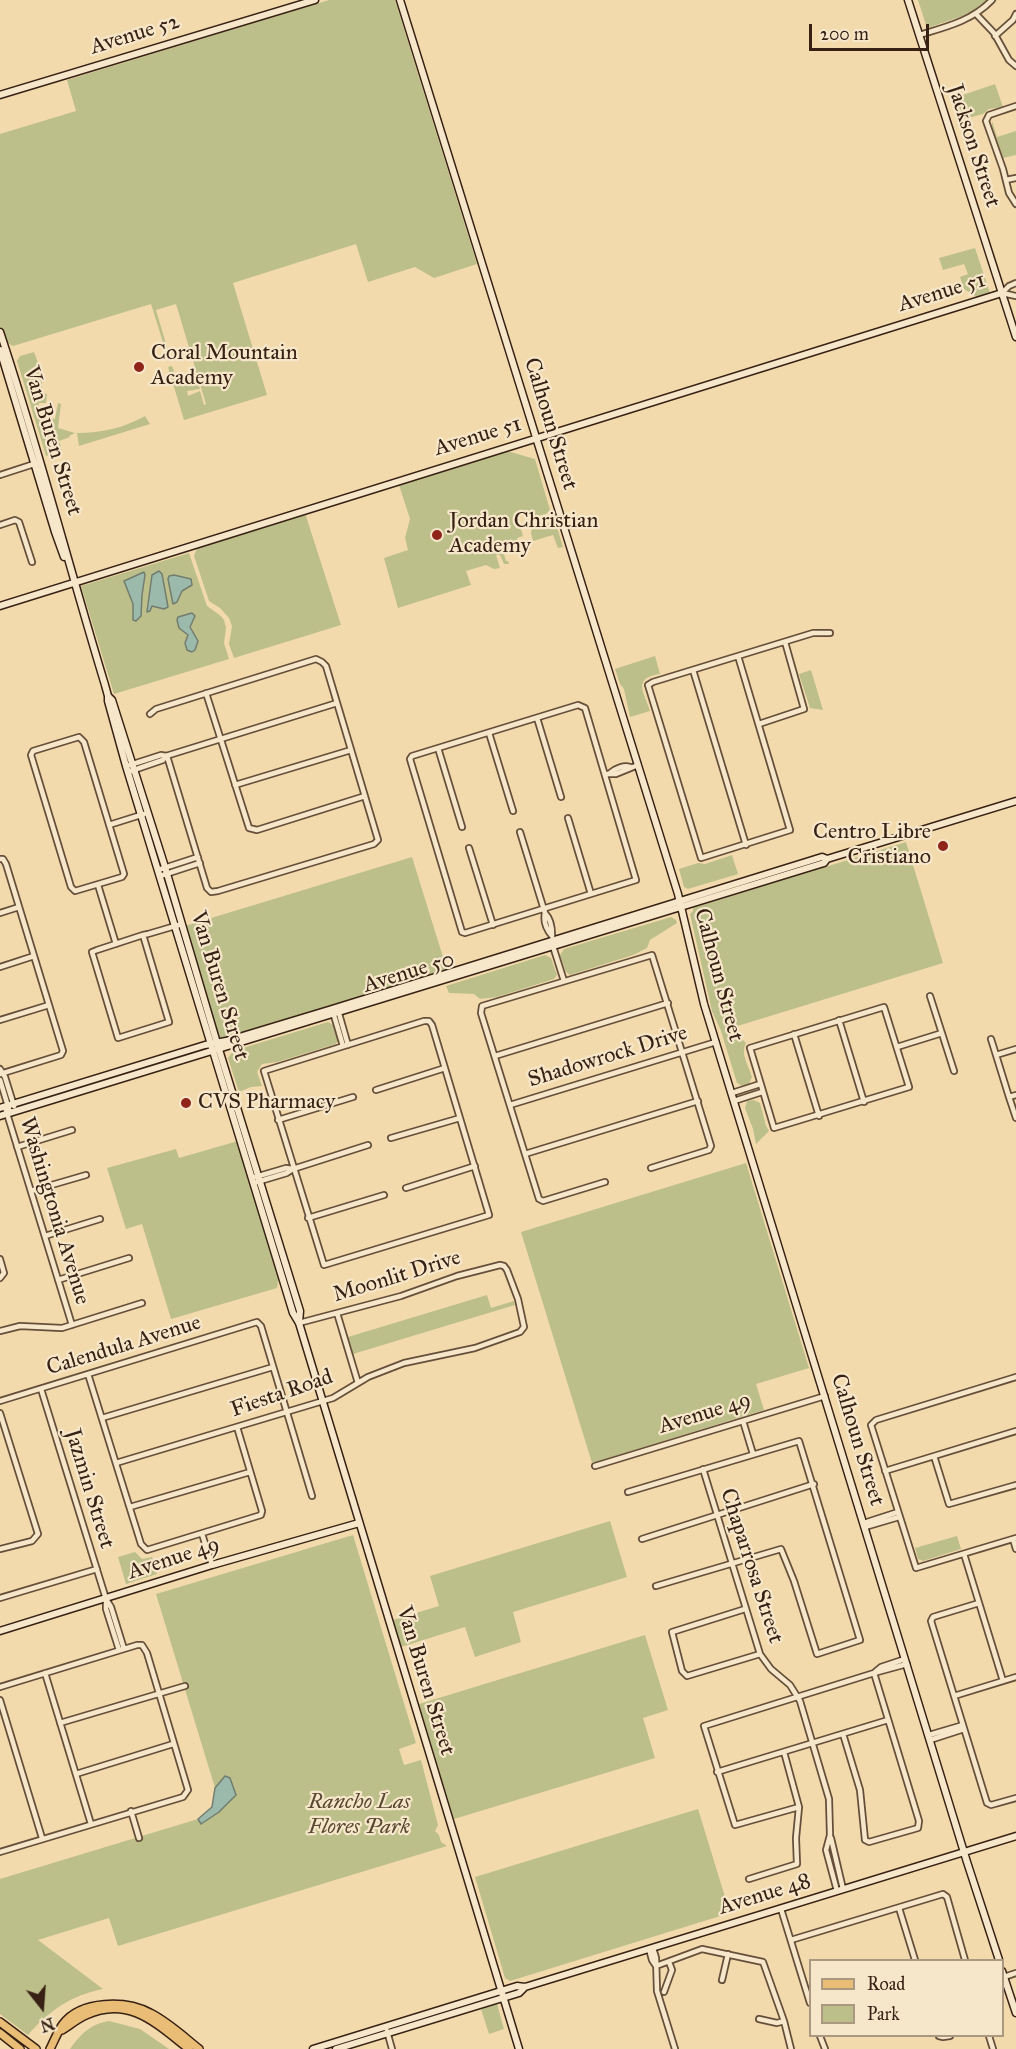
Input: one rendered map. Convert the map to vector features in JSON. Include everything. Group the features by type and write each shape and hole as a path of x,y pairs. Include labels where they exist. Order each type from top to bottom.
{"main road":[{"path":"51,2046 63,2024 68,2020 87,2009 105,2004 123,2004 150,2013 199,2049"},
{"path":"60,2031 93,2012 106,2009 122,2010 135,2012 151,2019 189,2049"},
{"path":"0,2022 36,2049"},
{"path":"0,2033 20,2049"}],"street":[{"name":"Avenue 52","path":"0,95 315,0"},
{"name":"Calhoun Street","path":"400,0 536,438 634,766 680,904 696,978 999,1959"},
{"name":"Jackson Street","path":"908,0 1016,337"},
{"path":"919,35 976,14 992,0"},
{"path":"976,14 995,36 1009,60 1016,66"},
{"path":"995,36 1013,20 1016,14"},
{"path":"1016,106 989,115 986,119 1009,193 1016,204"},
{"path":"1006,180 1016,178"},
{"path":"1002,293 1016,283"},
{"name":"Avenue 51","path":"0,606 1002,293"},
{"path":"1002,293 1016,296"},
{"name":"Van Buren Street","path":"0,332 37,463"},
{"name":"Van Buren Street","path":"0,350 66,554 108,696 112,700 256,1180 293,1313 299,1323 519,2049"},
{"path":"9,351 16,375 15,382"},
{"path":"0,475 37,463"},
{"path":"0,525 18,520 32,562"},
{"path":"738,656 790,830 701,858 648,685 738,656 819,632 830,633"},
{"path":"759,724 804,709 784,642"},
{"path":"150,714 156,709 316,659 322,662 326,666 378,840 374,844 211,892 207,888 166,756"},
{"path":"693,670 746,845"},
{"path":"206,693 247,826 251,830 365,796"},
{"path":"131,768 163,760 166,756 337,703"},
{"path":"578,705 585,708 608,774 636,880 544,911 462,932 410,764 412,756 537,718 578,705"},
{"path":"537,718 561,796"},
{"path":"489,733 513,811"},
{"path":"81,737 109,825 124,876 73,891 31,753 81,737"},
{"path":"438,748 462,827"},
{"path":"235,785 351,750"},
{"path":"608,774 616,774 634,766"},
{"name":"Avenue 50","path":"8,1114 137,1075 215,1047 552,941 680,904 822,857 827,859 1016,801"},
{"path":"109,825 145,814"},
{"path":"568,818 591,894"},
{"path":"520,832 544,911 549,917 552,941 564,981"},
{"path":"469,848 493,925"},
{"path":"163,872 198,857"},
{"path":"0,1075 63,1053 19,907 2,859"},
{"path":"163,872 200,863"},
{"path":"98,885 116,944"},
{"path":"0,913 19,907"},
{"path":"143,935 169,1022 118,1038 92,952 143,935 179,925"},
{"path":"605,1182 541,1201 481,1008 652,955 711,1148 651,1168"},
{"path":"0,967 34,956"},
{"path":"930,996 954,1071"},
{"path":"495,1056 668,1003"},
{"path":"0,1020 49,1005"},
{"path":"884,1007 909,1087 774,1128 750,1048 839,1020 884,1007"},
{"path":"335,1011 346,1045"},
{"path":"839,1020 864,1102"},
{"path":"429,1021 489,1215 324,1266 264,1071 346,1045 429,1021"},
{"path":"897,1047 942,1033"},
{"path":"794,1034 819,1116"},
{"path":"991,1039 1016,1118"},
{"name":"Shadowrock Drive","path":"510,1105 716,1042"},
{"name":"Avenue 50","path":"6,1106 179,1053 215,1047"},
{"path":"996,1055 1016,1049"},
{"path":"84,1082 93,1082 129,1071 137,1075 141,1068 164,1061 179,1053"},
{"path":"376,1090 445,1068"},
{"path":"0,1075 5,1077 8,1114"},
{"path":"732,1093 760,1084"},
{"path":"734,1101 762,1092"},
{"path":"1009,1097 1016,1095"},
{"path":"278,1120 353,1097"},
{"path":"525,1154 698,1101"},
{"name":"Washingtonia Avenue","path":"6,1106 72,1325"},
{"path":"391,1138 460,1118"},
{"path":"17,1147 72,1130"},
{"path":"256,1180 287,1173 293,1169 368,1145"},
{"path":"406,1188 475,1166"},
{"path":"31,1191 86,1175"},
{"path":"308,1218 384,1194"},
{"path":"45,1236 100,1219"},
{"path":"58,1280 129,1258"},
{"path":"0,1259 4,1273 2,1277"},
{"name":"Moonlit Drive","path":"299,1323 417,1292 470,1272 500,1265 504,1266 518,1299 524,1329"},
{"path":"0,1331 20,1326 51,1329 72,1325 142,1303"},
{"path":"337,1313 358,1383"},
{"name":"Calendula Avenue","path":"0,1401 257,1322 261,1326 273,1367"},
{"name":"Fiesta Road","path":"116,1463 333,1398 379,1372 404,1363 475,1348 524,1329"},
{"path":"102,1418 273,1367 312,1496"},
{"path":"88,1374 144,1549 150,1550 261,1515 262,1510 237,1427"},
{"path":"1016,1377 871,1423 916,1568 1014,1539 1016,1549"},
{"name":"Jazmin Street","path":"41,1389 106,1599 111,1607 122,1650"},
{"name":"Avenue 49","path":"595,1466 825,1396"},
{"path":"0,1413 38,1534 34,1539 0,1549"},
{"path":"743,1421 753,1454"},
{"path":"885,1471 1016,1431"},
{"path":"628,1492 799,1441 860,1640 817,1654 794,1581 781,1549 656,1586"},
{"path":"934,1456 950,1504 1016,1485"},
{"name":"Chaparrosa Street","path":"703,1469 760,1654 771,1669 786,1680 797,1696 813,1743 829,1800 830,1835 840,1890"},
{"path":"130,1507 250,1472"},
{"path":"642,1539 814,1484"},
{"path":"864,1525 898,1515"},
{"name":"Avenue 49","path":"0,1631 212,1565 359,1523"},
{"path":"202,1534 212,1565"},
{"path":"964,1554 1003,1681"},
{"path":"0,1598 97,1569"},
{"path":"979,1603 931,1619 988,1805 1016,1798"},
{"path":"746,1609 672,1632 685,1676 760,1654"},
{"path":"0,1687 137,1644 142,1646 146,1650 188,1788 183,1797 0,1852"},
{"path":"799,1807 735,1825 704,1726 906,1662"},
{"path":"45,1673 91,1824"},
{"path":"843,1734 858,1785 864,1838 867,1842 919,1826 874,1673"},
{"path":"954,1696 1016,1677"},
{"path":"60,1723 185,1686"},
{"path":"0,1700 42,1838"},
{"path":"717,1772 888,1720"},
{"path":"929,1737 963,1727"},
{"path":"76,1774 173,1744"},
{"path":"749,1879 795,1865 799,1807 784,1752"},
{"path":"131,1811 139,1838"},
{"name":"Avenue 48","path":"313,2049 502,1995 519,1993 525,1987 1016,1836"},
{"path":"791,1940 945,1894 965,1959"},
{"path":"899,1908 915,1959"},
{"path":"782,1909 808,1983"},
{"path":"651,1949 656,1959 657,1991 675,2049"},
{"path":"656,1966 702,1949 763,1962 784,2020 791,2049"},
{"path":"722,1980 728,1954"},
{"path":"664,1992 672,1970 669,1962"},
{"path":"1004,1977 1016,2013"},
{"path":"759,2019 777,2023 784,2020"},
{"path":"386,2030 392,2049"},
{"name":"Avenue 48","path":"336,2049 386,2030"}],"green space":[{"path":"329,0 395,0 477,264 434,278 415,267 368,282 356,244 233,283 267,395 184,420 168,367 172,366 176,376 181,374 185,386 190,384 186,373 194,370 200,389 187,391 188,396 200,391 204,405 206,404 176,304 156,310 169,354 167,355 151,304 13,346 8,343 0,327 0,134 76,111 67,80"},
{"path":"918,0 987,0 969,14 927,28"},
{"path":"995,84 1003,107 989,109 983,114 961,120 954,98"},
{"path":"992,121 997,137 1016,131 1016,155 1003,158"},
{"path":"975,248 990,293 977,297 964,289 960,277 968,274 964,264 943,270 939,258"},
{"path":"34,352 43,376 41,393 47,394 46,403 39,403 37,415 55,419 58,403 61,404 58,428 75,433 59,441 62,451 46,456 17,361 20,356"},
{"path":"145,416 150,424 79,446 77,433 112,429"},
{"path":"507,451 535,459 550,510 546,514 530,518 525,514 519,516 523,536 517,538 521,549 504,554 509,564 504,564 500,555 496,555 500,568 494,569 486,565 466,571 471,585 398,608 384,558 408,550 405,538 410,519 399,485"},
{"path":"305,513 341,625 234,658 229,644 232,626 229,618 220,608 209,601 194,556 198,546"},
{"path":"550,523 557,527 563,547 558,548 553,535 533,541 532,529"},
{"path":"189,553 207,606 224,620 226,628 224,643 229,659 114,694 81,586"},
{"path":"655,656 660,674 646,679 642,687 650,711 630,717 624,689 615,669"},
{"path":"811,670 823,710 810,708 799,674"},
{"path":"906,842 943,963 731,1028 746,1043 744,1056 752,1077 749,1084 742,1086 737,1083 721,1031 712,1011 690,914 693,908"},
{"path":"732,855 738,874 688,889 684,887 679,869 698,863 705,864"},
{"path":"412,857 447,970 220,1040 185,926"},
{"path":"671,917 677,923 650,940 647,948 633,955 570,975 566,972 560,955 564,949"},
{"path":"545,955 551,958 557,975 554,979 497,997 480,999 474,994 449,993 446,986"},
{"path":"328,1022 333,1025 338,1040 336,1044 277,1062 262,1064 257,1072 262,1086 251,1087 239,1092 228,1058 233,1051"},
{"path":"754,1100 760,1103 769,1131 756,1144 745,1108 747,1101"},
{"path":"238,1141 279,1276 277,1288 171,1319 142,1224 126,1229 107,1168 176,1149 179,1158"},
{"path":"746,1163 809,1368 756,1384 764,1410 592,1463 521,1232"},
{"path":"487,1295 491,1308 514,1301 515,1305 353,1354 348,1337"},
{"path":"610,1521 627,1577 513,1612 521,1642 475,1657 465,1627 401,1647 393,1620 439,1606 430,1576"},
{"name":"Rancho Las Flores Park","path":"353,1535 416,1743 399,1749 404,1765 421,1760 438,1825 435,1831 441,1842 447,1846 118,1946 109,1918 38,1940 103,1989 81,1995 61,2005 28,2035 0,2014 0,1879 198,1819 201,1824 219,1812 226,1804 215,1788 156,1594"},
{"path":"957,1536 961,1549 923,1561 918,1559 915,1548"},
{"path":"135,1552 142,1559 152,1557 157,1574 126,1584 118,1557"},
{"path":"645,1635 668,1710 643,1718 655,1758 454,1819 419,1704"},
{"path":"698,1809 730,1913 510,1981 505,1978 475,1877"},
{"path":"497,2004 504,2029 489,2034 481,2009"},
{"path":"109,2021 140,2029 169,2049 70,2049 86,2030"}],"shaded area":[{"path":"159,571 162,574 168,607 164,609 152,606 147,612 152,575"},
{"path":"144,572 141,616 136,621 133,620 133,604 124,581"},
{"path":"169,576 191,579 192,585 182,591 177,602 173,604 168,579"},
{"path":"192,613 195,616 190,627 198,641 192,652 187,650 185,643 188,635 179,628 177,620 178,617"},
{"path":"225,1776 230,1778 236,1795 219,1812 201,1824 198,1819 212,1807 215,1788"}],"place":[{"name":"Coral Mountain Academy","path":"139,367"},
{"name":"Jordan Christian Academy","path":"437,535"},
{"name":"Centro Libre Cristiano","path":"943,846"},
{"name":"CVS Pharmacy","path":"186,1103"}]}
